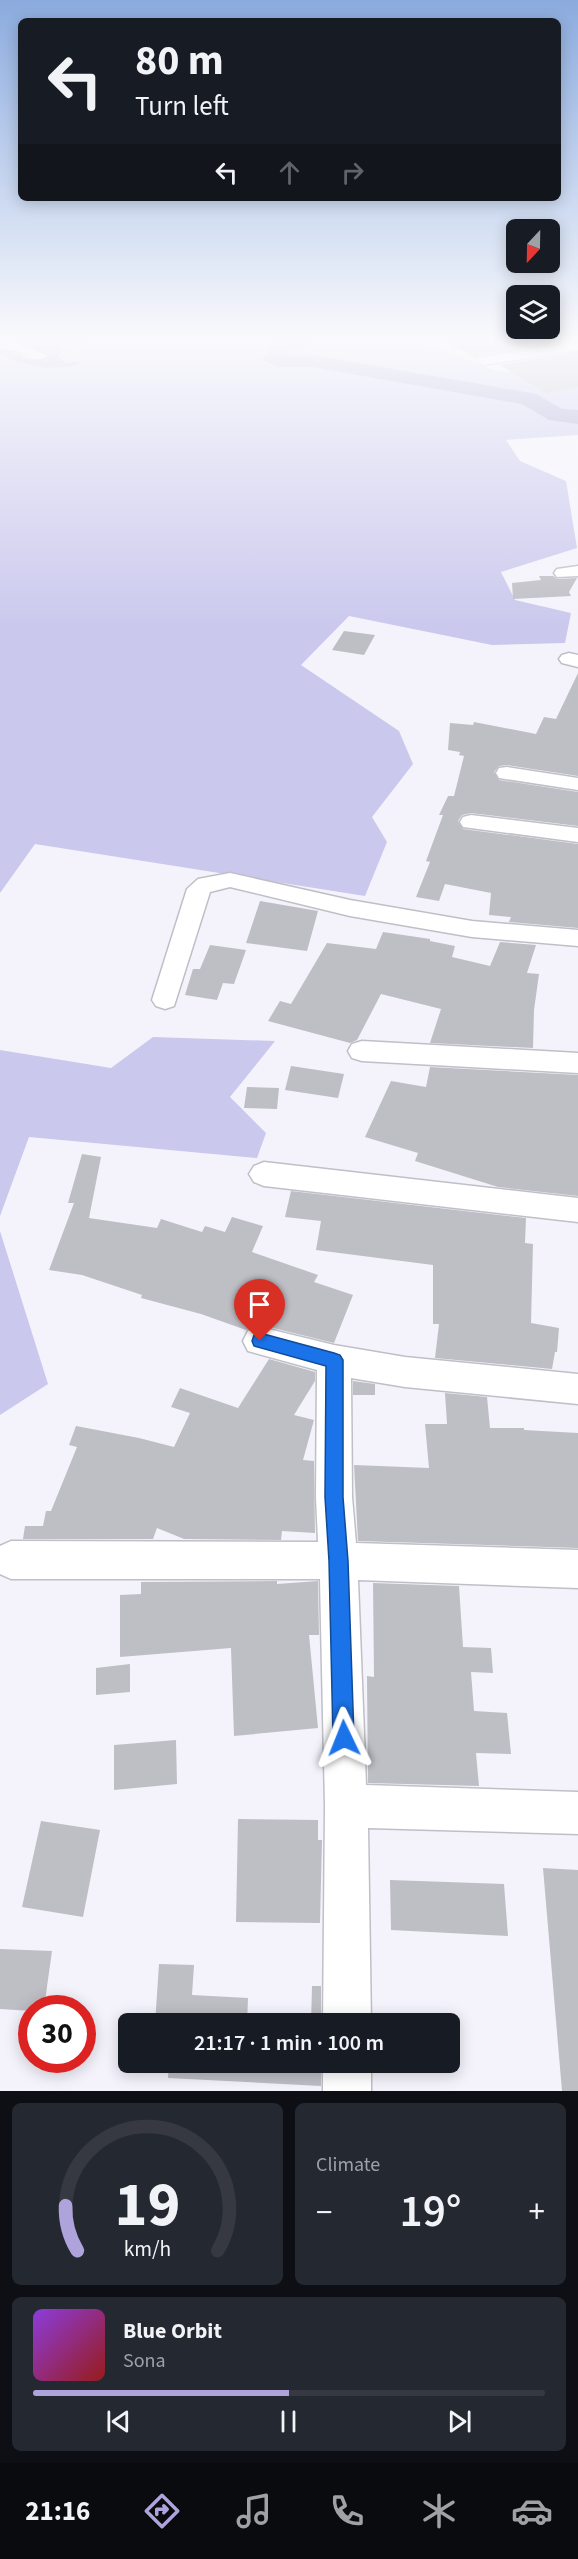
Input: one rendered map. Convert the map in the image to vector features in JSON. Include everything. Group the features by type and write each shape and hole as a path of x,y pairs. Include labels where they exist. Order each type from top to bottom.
{"street":[{"path":"507,773 578,784"},
{"path":"471,822 578,835"},
{"path":"165,1000 199,889 206,884 230,880 350,908 472,929 578,938"},
{"path":"362,1051 578,1063"},
{"path":"264,1174 578,1210"},
{"path":"260,1341 334,1360 405,1372 578,1389"},
{"path":"334,1360 334,1497 346,1806 347,2013"},
{"path":"11,1560 338,1561 578,1569"},
{"path":"346,1806 578,1813"},
{"path":"347,2073 347,2091"}],"shaded area":[{"path":"0,435 578,435 506,440 520,461 566,481 577,548 501,572 515,600 571,613 565,643 492,645 349,616 301,665 399,731 413,764 372,817 387,842 365,896 35,844 0,893"},
{"path":"153,1037 275,1041 230,1097 266,1133 257,1158 29,1137 0,1216 0,1050 111,1068"},
{"path":"0,1231 48,1384 0,1415"}],"building":[{"path":"539,576 553,576 557,579 577,578 569,592 571,596 513,599 512,583 541,580"},
{"path":"344,631 375,635 364,655 332,650"},
{"path":"578,673 578,776 507,765 499,766 494,772 499,780 578,792 578,826 471,813 462,815 458,821 463,829 578,844 578,928 509,922 511,917 489,915 491,893 445,884 439,901 416,897 430,862 426,861 443,815 439,815 448,796 454,796 464,756 459,755 460,752 448,750 450,723 473,725 474,722 536,734 544,717 556,719"},
{"path":"260,901 318,911 307,951 246,943"},
{"path":"383,932 430,939 430,941 455,946 452,957 490,966 500,942 536,945 527,973 539,974 534,1010 533,1048 430,1043 441,1009 381,994 357,1040 350,1043 268,1021 280,1001 291,1004 327,943 376,949"},
{"path":"210,945 246,950 234,984 223,983 217,1000 185,995 193,969 200,969"},
{"path":"291,1066 344,1074 338,1098 285,1090"},
{"path":"430,1067 578,1075 578,1196 498,1187 415,1161 418,1153 365,1137 391,1081 426,1087"},
{"path":"247,1087 279,1088 277,1109 244,1108"},
{"path":"82,1154 101,1157 89,1218 157,1228 161,1219 202,1232 205,1226 225,1232 232,1217 263,1226 252,1252 318,1275 314,1282 353,1295 334,1343 261,1325 246,1330 201,1314 141,1298 142,1295 82,1275 49,1270 74,1203 68,1203"},
{"path":"291,1191 526,1218 525,1243 533,1244 531,1323 559,1328 557,1352 555,1352 552,1369 435,1358 439,1324 433,1324 433,1265 316,1250 321,1221 285,1217"},
{"path":"269,1359 315,1372 315,1381 294,1415 314,1420 303,1460 314,1461 315,1533 282,1531 281,1540 184,1539 157,1528 153,1539 23,1539 25,1526 43,1526 46,1511 51,1511 77,1447 69,1445 76,1426 174,1447 190,1413 171,1407 180,1388 238,1408"},
{"path":"353,1381 375,1384 375,1395 353,1395"},
{"path":"445,1393 487,1397 490,1428 524,1428 524,1430 578,1433 578,1548 358,1541 354,1465 429,1468 425,1424 447,1424"},
{"path":"277,1581 277,1584 318,1581 319,1635 309,1635 318,1728 234,1736 231,1648 120,1657 120,1595 141,1594 141,1582"},
{"path":"373,1583 459,1586 463,1647 491,1648 493,1673 471,1672 474,1711 507,1713 511,1754 476,1753 479,1786 368,1783 367,1676 374,1677"},
{"path":"130,1664 130,1692 96,1695 96,1668"},
{"path":"176,1740 177,1784 114,1790 114,1745"},
{"path":"238,1819 318,1820 318,1840 322,1840 320,1923 236,1922"},
{"path":"41,1821 100,1830 83,1917 22,1907"},
{"path":"543,1868 578,1870 578,2091 562,2091"},
{"path":"390,1880 504,1884 508,1936 391,1930"},
{"path":"0,1949 52,1951 46,1995 18,1995 18,2010 0,2009"},
{"path":"159,1964 194,1965 192,1995 248,1998 247,2013 156,2013"},
{"path":"312,1986 321,1986 321,2013 311,2013"},
{"path":"168,2073 321,2073 321,2086 168,2078"}],"route":[{"path":"260,1341 334,1360 334,1497 344,1738"}]}
